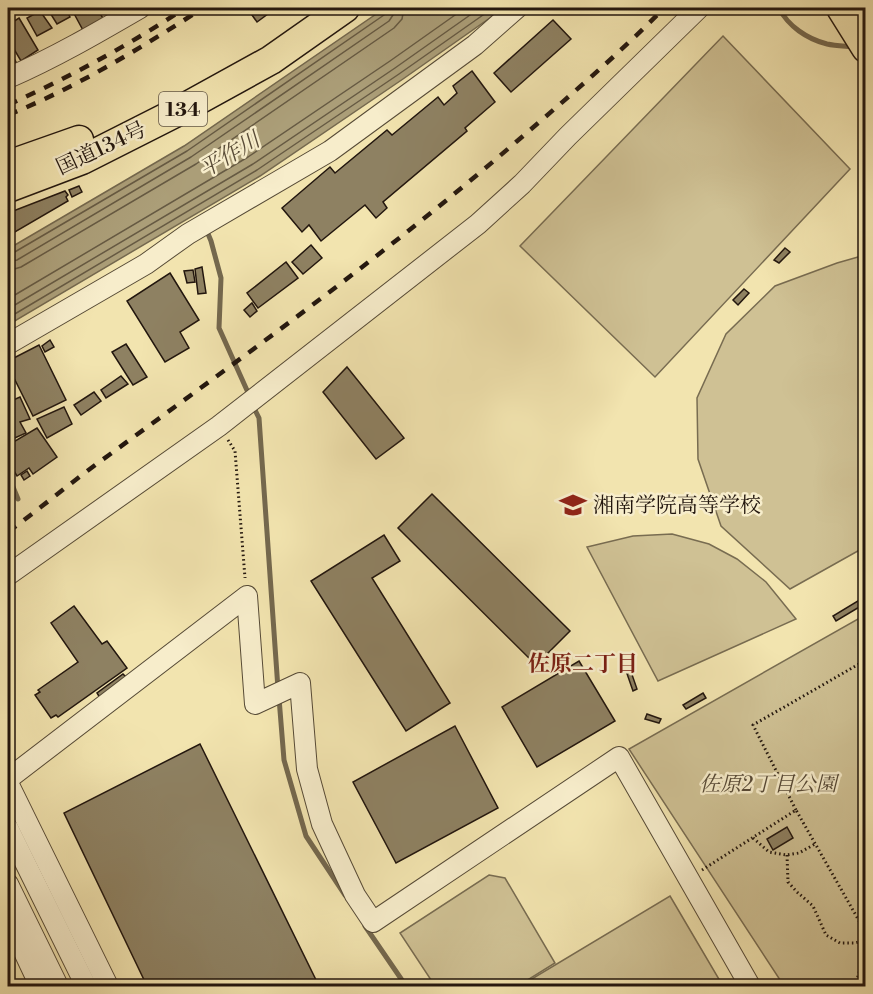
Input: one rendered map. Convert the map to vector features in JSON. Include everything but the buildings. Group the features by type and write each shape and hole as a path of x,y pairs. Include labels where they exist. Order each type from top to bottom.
{"highway":[{"name":"国道134号","path":"8,165 75,142 165,98 262,43 312,8"},
{"name":"国道134号","path":"8,188 82,160 173,114 271,60 345,8"},
{"path":"841,8 866,48"},
{"path":"856,8 866,23"}],"street":[{"path":"8,78 76,45 114,14 140,8"},
{"path":"8,344 146,264 188,234 330,151 475,45 517,8"},
{"path":"8,575 219,426 478,224 522,184 699,8"},
{"path":"247,596 255,704 300,683 307,769 322,824 354,895 373,922 619,758 750,987"},
{"path":"108,987 8,781 247,596"},
{"path":"8,828 86,987"},
{"path":"8,884 58,987"},
{"path":"10,926 40,987"}],"path":[{"path":"219,426 235,451 247,596"},
{"path":"866,660 753,725 796,810 866,933"},
{"path":"688,879 796,810"},
{"path":"753,838 769,852 787,855 798,853 815,844"},
{"path":"787,855 788,882 813,906 826,935 840,943 866,940"},
{"path":"855,987 866,950"}],"green space":[{"path":"723,36 850,169 655,377 520,246"},
{"path":"865,255 865,547 790,589 721,526 698,459 697,398 726,334 775,286"},
{"path":"672,534 709,544 737,559 766,582 796,619 658,681 587,547 633,536"},
{"name":"佐原2丁目公園","path":"865,615 865,986 784,986 629,749"},
{"path":"489,875 505,878 555,963 518,986 435,986 400,933"},
{"path":"670,896 723,986 520,986"}],"water":[{"name":"平作川","path":"385,8 504,8 260,176 8,325 8,249 184,146"}],"waterway":[{"path":"779,8 787,21 812,39 830,45 855,47"},
{"path":"206,229 221,278 219,328 250,397"},
{"path":"253,406 259,418 278,689"},
{"path":"8,475 18,499"},
{"path":"279,698 284,760 306,836 345,895"},
{"path":"365,926 406,986"}],"railway":[{"path":"8,105 98,60 185,8"},
{"path":"8,115 108,66 203,8"},
{"path":"8,532 96,464 316,303 417,224 573,93 664,8"}],"place":[{"name":"湘南学院高等学校","path":"573,505"}],"district":[{"name":"佐原二丁目","path":"583,663"}]}
